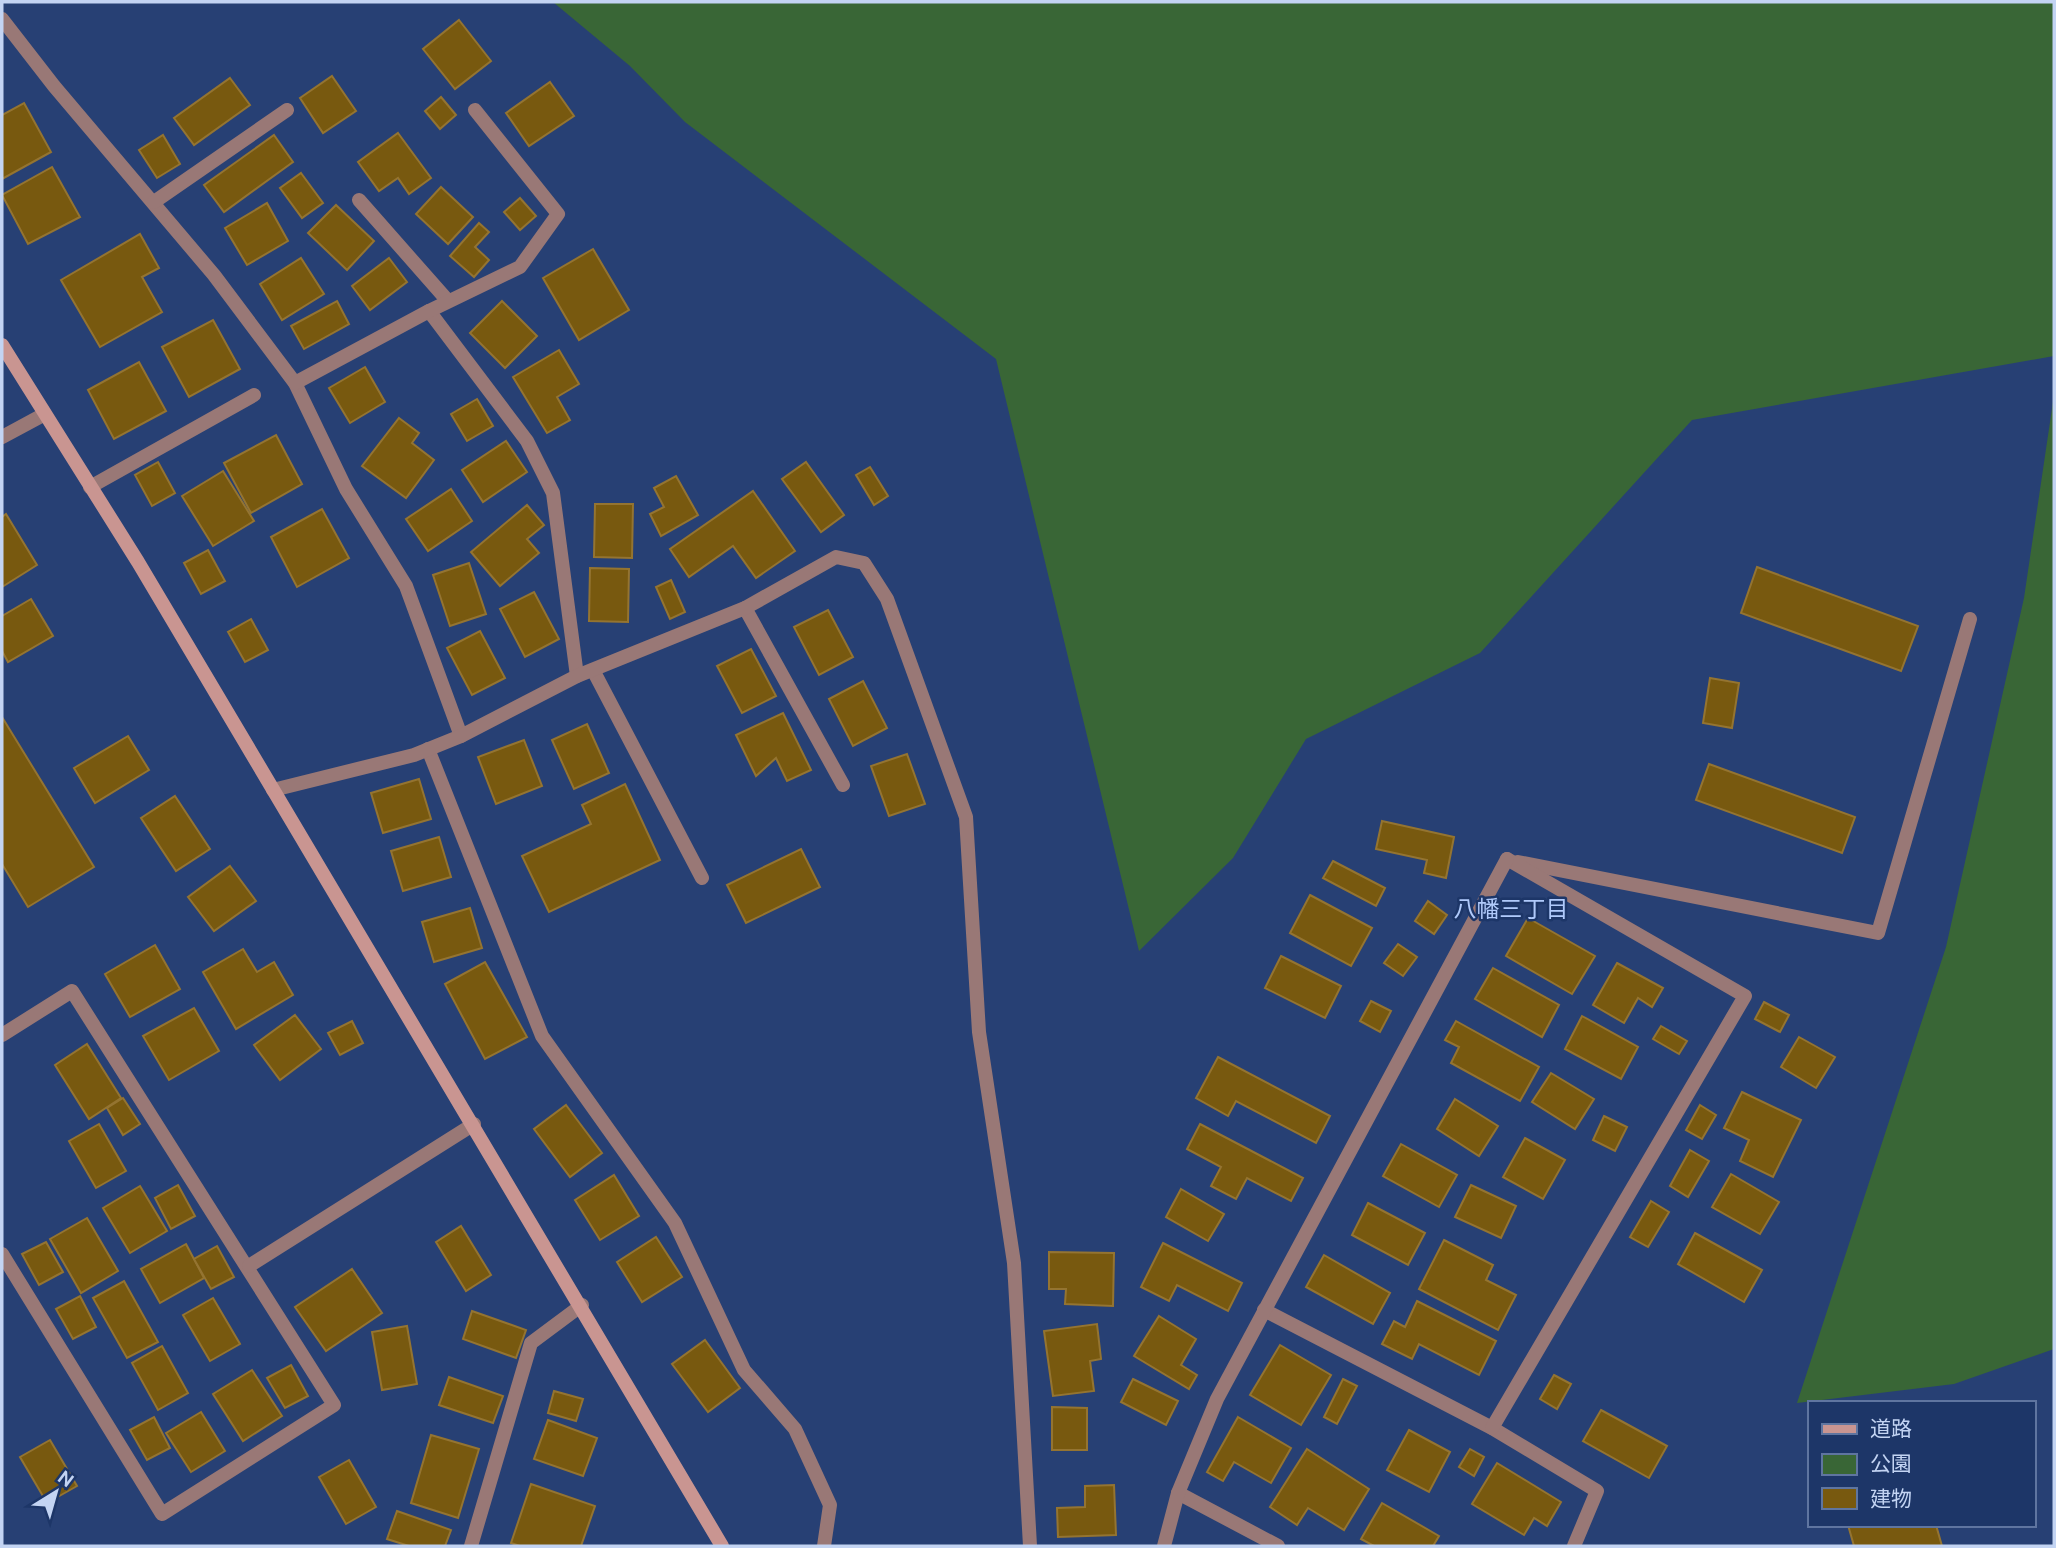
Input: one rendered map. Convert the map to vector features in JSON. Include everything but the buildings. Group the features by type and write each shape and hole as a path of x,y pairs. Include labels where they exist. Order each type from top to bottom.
{"street":[{"path":"2,19 54,86 215,275 295,383 346,489 406,586 461,736"},
{"path":"154,202 287,110"},
{"path":"295,383 429,311 520,267 558,215 475,110"},
{"path":"359,200 448,302"},
{"path":"429,311 527,441 553,493 577,676"},
{"path":"2,345 474,1124 722,1546"},
{"path":"90,487 254,395"},
{"path":"2,437 43,415"},
{"path":"273,790 428,749 461,736 577,676 745,608 836,557 864,563 887,599 966,817 979,1032 1014,1264 1030,1546"},
{"path":"745,608 843,785"},
{"path":"1507,859 1878,933 1970,619"},
{"path":"593,670 702,878"},
{"path":"428,749 542,1036 675,1223 744,1370 795,1429 830,1505 824,1546"},
{"path":"1164,1546 1178,1493 1217,1399 1507,859"},
{"path":"1492,1428 1745,996 1507,859"},
{"path":"2,1254 162,1514 334,1405 249,1266 72,991 4,1028"},
{"path":"249,1266 474,1124"},
{"path":"471,1546 531,1343 582,1306"},
{"path":"1264,1310 1492,1428 1597,1491 1574,1546"},
{"path":"1178,1493 1278,1546"}],"green space":[{"path":"553,2 2054,2 2054,356 1692,420 1480,653 1306,739 1233,858 1139,951 996,359 685,122 630,66"},
{"path":"2054,395 2054,1349 1954,1384 1797,1403 1946,947 2024,598"}],"district":[{"name":"八幡三丁目","path":"1511,909"}]}
